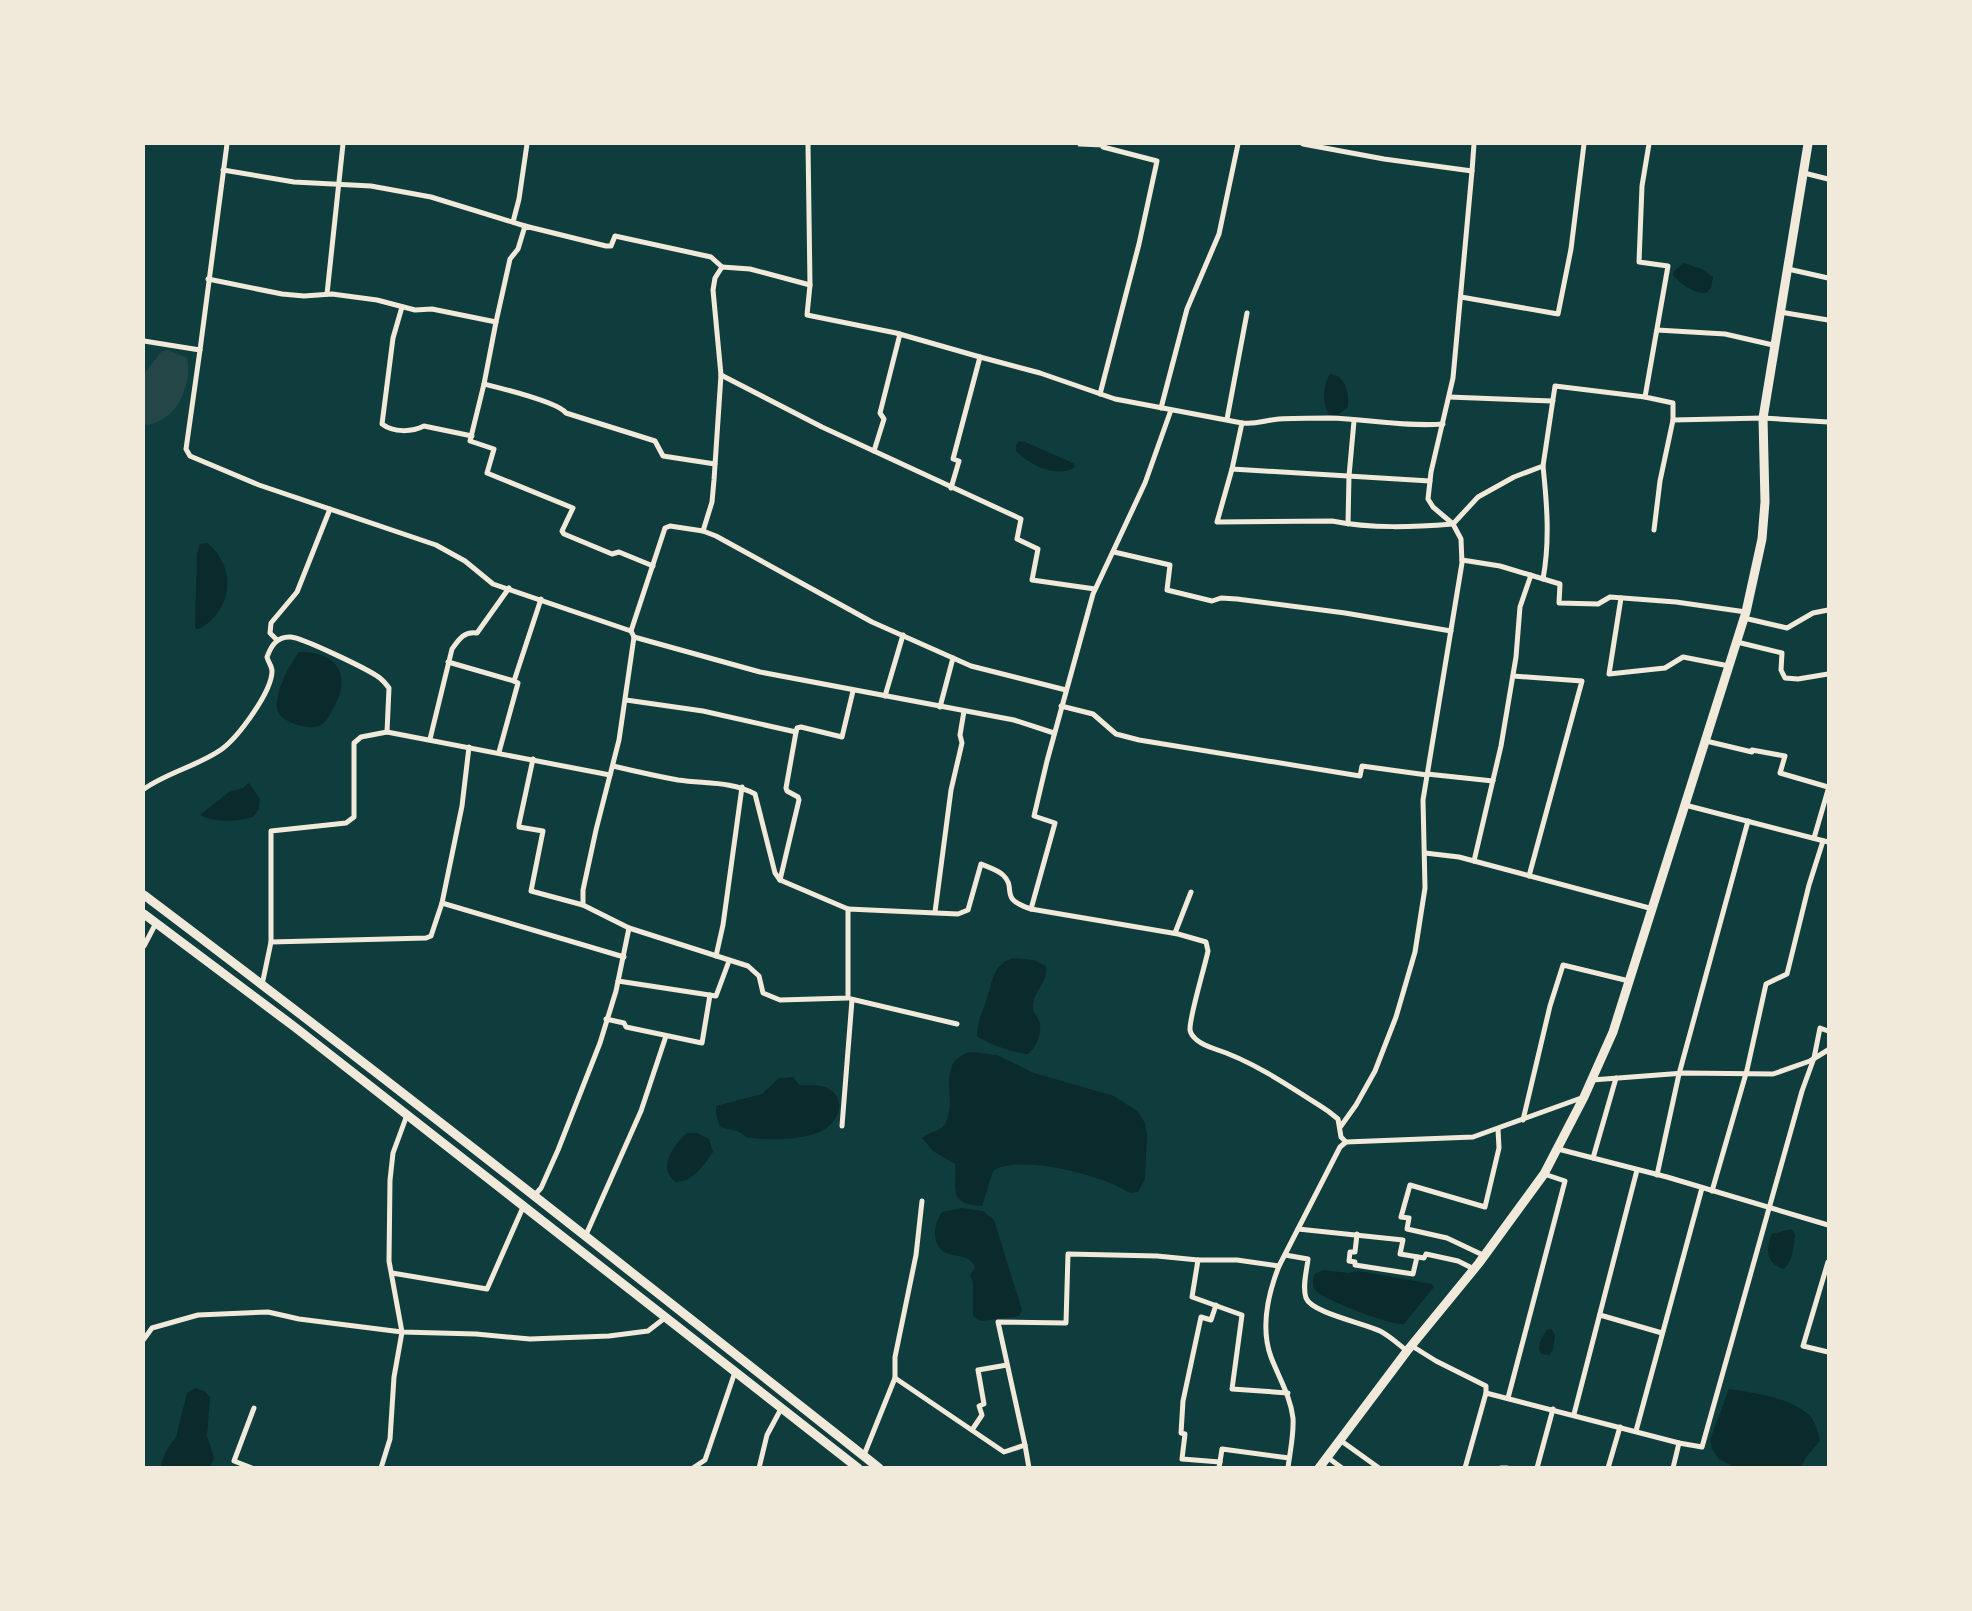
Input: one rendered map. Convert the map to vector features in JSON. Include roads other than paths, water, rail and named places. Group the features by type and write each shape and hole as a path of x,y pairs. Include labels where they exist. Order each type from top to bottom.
{"highway":[{"path":"1319,1468 1409,1348 1485,1256 1544,1174 1584,1097 1613,1032 1730,666 1762,539 1765,502 1763,418 1808,144"},
{"path":"144,895 446,1125 533,1197 879,1468"},
{"path":"144,914 524,1205 858,1468"}],"street":[{"path":"227,144 186,449 190,456 259,485 436,545 464,561 493,584 541,599 632,634 760,672 1014,720 1054,733"},
{"path":"327,294 343,144"},
{"path":"513,222 527,144"},
{"path":"808,144 810,285 807,315 900,334 1040,373 1100,394 1242,423 1257,425 1266,420 1283,419 1443,425"},
{"path":"1080,144 1103,145 1157,161 1139,244 1100,394"},
{"path":"1161,408 1187,309 1219,234 1238,144"},
{"path":"1303,144 1472,171"},
{"path":"1341,1126 1375,1071 1396,1017 1419,933 1425,888 1423,800 1462,560 1461,539 1453,524 1433,507 1428,499 1453,378 1474,144"},
{"path":"1461,298 1558,314 1571,249 1584,144"},
{"path":"1645,397 1668,266 1639,262 1642,187 1649,144"},
{"path":"223,170 294,182 371,186 431,197 525,226 606,246 611,246 615,236 711,257 722,267 750,270 810,285"},
{"path":"1804,173 1829,179"},
{"path":"525,226 519,249 510,259 472,443 494,449 488,474 573,508 562,531 564,534 612,554 619,552 653,566"},
{"path":"703,531 712,502 721,375 713,290 715,278 722,267"},
{"path":"1788,269 1829,278"},
{"path":"208,279 282,294 327,294 377,300 415,310 432,309 496,322"},
{"path":"402,307 393,338 382,424 390,430 418,429 424,426 472,436"},
{"path":"1780,312 1829,320"},
{"path":"1227,419 1247,313"},
{"path":"1657,330 1725,334 1773,345"},
{"path":"874,451 884,419 880,413 900,334"},
{"path":"144,341 200,350"},
{"path":"951,488 959,461 953,459 980,357"},
{"path":"721,375 951,488 1021,519 1017,539 1038,549 1032,580 1095,589"},
{"path":"484,384 528,395 537,401 562,408 566,413 655,441 663,456 715,464"},
{"path":"1543,579 1548,548 1548,509 1543,466 1556,386 1672,403 1673,420 1660,481 1654,530"},
{"path":"1449,397 1553,401"},
{"path":"1031,909 1055,823 1034,816 1061,706 1095,589 1159,449 1171,410"},
{"path":"1673,420 1763,418 1829,422"},
{"path":"1348,524 1354,421"},
{"path":"1242,423 1217,522 1332,521 1417,527 1453,524 1478,497 1514,477 1543,466"},
{"path":"1232,469 1430,481"},
{"path":"276,640 270,633 271,623 297,592 330,509"},
{"path":"583,905 583,890 626,701 632,634 665,528 670,526 703,531 872,622 971,666 1066,690"},
{"path":"1114,552 1170,565 1167,590 1212,601 1221,598 1237,599 1451,631"},
{"path":"1462,560 1500,566 1560,584 1559,603 1598,604 1610,597 1676,602 1745,615 1787,628 1813,613 1829,610"},
{"path":"1474,861 1513,677 1520,607 1531,575"},
{"path":"430,739 452,649 460,638 469,632 477,634 509,588"},
{"path":"1621,598 1609,674 1665,668 1683,657 1730,666"},
{"path":"514,681 541,599"},
{"path":"885,696 903,635"},
{"path":"276,640 291,637 379,677 389,688 387,732"},
{"path":"144,789 160,777 222,749 238,733 259,703 270,681 273,668 267,657 276,640"},
{"path":"1737,642 1782,653 1781,670 1785,678 1798,679 1829,674"},
{"path":"940,707 953,658"},
{"path":"448,662 518,682 499,752"},
{"path":"1513,677 1582,681 1529,876"},
{"path":"780,880 799,800 786,791 797,728 842,737 853,691"},
{"path":"626,701 703,711 796,732"},
{"path":"1061,706 1093,714 1116,734 1139,740 1360,776 1362,766 1493,781"},
{"path":"936,912 964,711"},
{"path":"262,986 271,942 271,831 346,823 354,817 354,743 362,737 387,732 610,775"},
{"path":"1706,741 1752,752 1785,756 1780,773 1829,788 1814,838"},
{"path":"271,942 431,936 442,903 463,806 469,747"},
{"path":"533,759 519,824 519,827 543,831 531,891 583,905 629,928 748,966 762,981 763,993 771,998 850,999 957,1024"},
{"path":"612,766 680,780 742,788 755,794 775,873 780,880 848,909 958,914 968,910 971,891 981,864 1004,875 1011,899 1017,905 1175,933 1206,942 1208,950 1190,1030 1193,1036 1208,1047 1233,1055 1304,1095 1338,1119 1342,1137 1346,1142"},
{"path":"716,956 723,925 742,788"},
{"path":"1685,805 1826,841 1808,885 1787,974 1766,984 1746,1074 1712,1191"},
{"path":"1657,1175 1679,1074 1748,821"},
{"path":"1425,853 1459,857 1653,909"},
{"path":"1175,933 1191,892"},
{"path":"442,903 624,957"},
{"path":"842,1126 850,999 848,909"},
{"path":"144,946 156,923"},
{"path":"533,1197 541,1188 600,1043 618,981 629,928"},
{"path":"618,981 716,996 729,961"},
{"path":"1524,1120 1550,1006 1563,965 1629,981"},
{"path":"606,1019 702,1044 710,995"},
{"path":"1486,1393 1702,1447 1814,1058 1820,1028 1829,1031"},
{"path":"585,1237 641,1111 666,1036"},
{"path":"1592,1080 1679,1074 1773,1074 1829,1050"},
{"path":"1594,1158 1616,1078"},
{"path":"1288,1468 1293,1432 1288,1393 1270,1354 1266,1335 1271,1286 1335,1155 1346,1142 1473,1137 1584,1097"},
{"path":"381,1468 390,1439 394,1377 402,1332 389,1261 390,1180 393,1153 407,1115"},
{"path":"1485,1256 1447,1238 1407,1230 1409,1218 1401,1217 1410,1185 1485,1207 1499,1148 1498,1129"},
{"path":"1558,1149 1829,1225"},
{"path":"1574,1414 1637,1170"},
{"path":"1508,1398 1565,1181 1544,1174"},
{"path":"1636,1431 1702,1188"},
{"path":"864,1455 895,1378 895,1357 916,1255 922,1201"},
{"path":"392,1273 487,1289 524,1205"},
{"path":"1298,1229 1403,1240 1400,1254 1424,1258 1426,1254 1458,1261 1474,1269"},
{"path":"1357,1234 1355,1252 1350,1252 1349,1261 1355,1262 1355,1265 1413,1274 1417,1257"},
{"path":"1029,1468 998,1322 1066,1323 1068,1254 1157,1256 1198,1260 1237,1259 1279,1266"},
{"path":"1285,1255 1308,1259 1306,1298 1314,1308 1381,1332 1486,1386 1465,1468"},
{"path":"1198,1260 1192,1297 1242,1315 1232,1389 1288,1393"},
{"path":"1829,1262 1802,1346 1829,1352"},
{"path":"1216,1305 1211,1320 1201,1317 1183,1401 1181,1433 1185,1434 1182,1459 1219,1465 1222,1450 1289,1458"},
{"path":"144,1339 152,1328 198,1315 268,1312 299,1319 402,1332 530,1339 609,1336 648,1331 666,1317"},
{"path":"1600,1315 1662,1333"},
{"path":"972,1430 982,1415 979,1406 984,1405 978,1370 1007,1365"},
{"path":"693,1468 705,1460 735,1372"},
{"path":"895,1378 1004,1452 1025,1446"},
{"path":"760,1468 767,1435 782,1407"},
{"path":"252,1468 234,1461 254,1408"},
{"path":"1537,1468 1553,1409"},
{"path":"1608,1468 1620,1427"},
{"path":"1340,1440 1379,1468"},
{"path":"1673,1468 1679,1443"},
{"path":"1327,1457 1342,1468"},
{"path":"1501,1468 1507,1468"}]}
